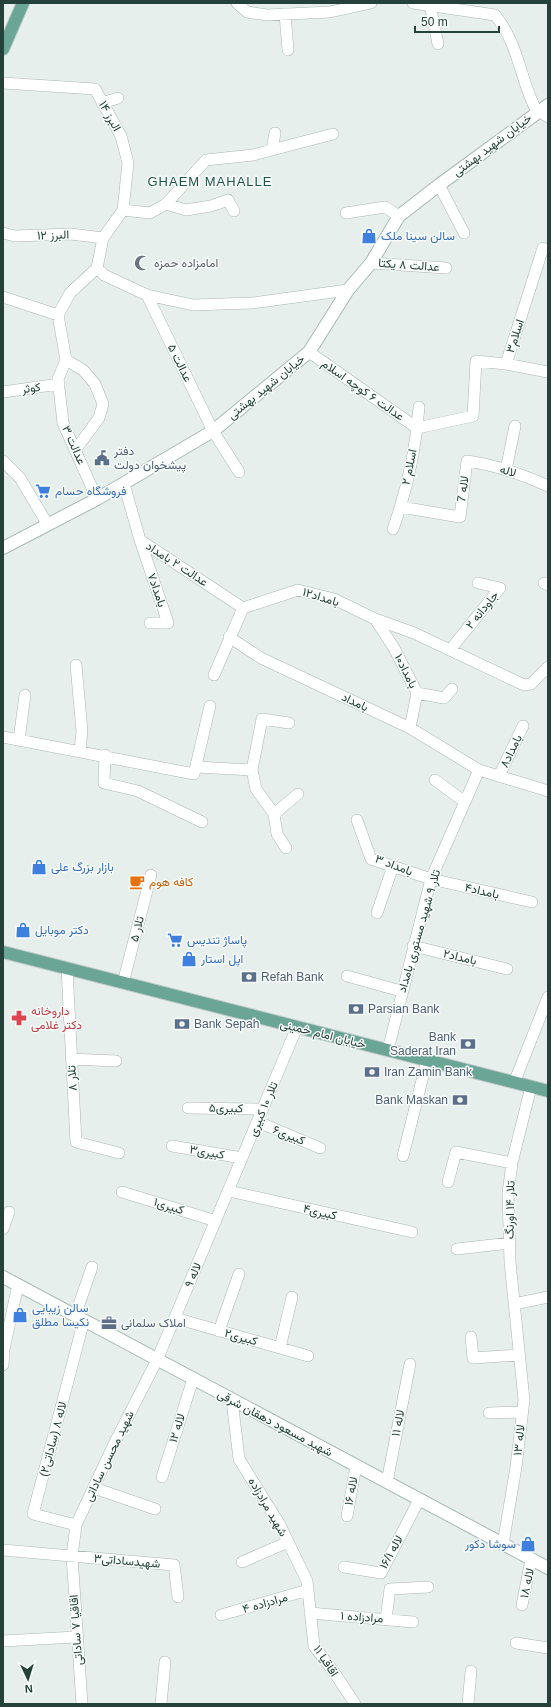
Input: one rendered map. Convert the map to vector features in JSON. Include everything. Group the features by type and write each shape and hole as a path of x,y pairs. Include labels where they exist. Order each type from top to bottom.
{"main road":[{"path":"3,49 23,3"},
{"name":"خیابان شهید بهشتی","path":"3,548 124,484 212,431 309,352 348,290 371,263 400,216 439,185 543,111"},
{"name":"خیابان امام خمینی","path":"3,954 548,1091"},
{"name":"شهید مسعود دهقان شرقی","path":"3,1277 548,1568"}],"street":[{"path":"236,3 247,12 267,15 330,12 366,3"},
{"path":"413,3 495,15 505,27 514,47 528,94 543,111"},
{"path":"430,5 438,44"},
{"path":"285,14 288,50"},
{"name":"البرز ۱۴","path":"3,83 96,85 102,103 121,136 128,163 123,210 103,238"},
{"path":"102,103 118,98"},
{"path":"272,150 275,133"},
{"path":"123,210 150,213 166,204 206,160 254,155 333,134"},
{"path":"439,185 464,233"},
{"path":"166,204 186,210 211,206 228,200 234,211"},
{"path":"346,213 385,207 400,216"},
{"name":"البرز ۱۲","path":"3,233 15,236 71,234 103,238"},
{"path":"76,449 99,418 103,404 95,384 83,370 66,360 58,315 70,293 97,268 103,238"},
{"name":"اسلام۳","path":"418,428 473,416 476,361 506,364 543,248"},
{"name":"عدالت ۸ یکتا","path":"371,263 446,268"},
{"path":"97,268 104,275 147,295 193,305 252,303 348,290"},
{"name":"عدالت ۵","path":"147,295 212,431 239,472"},
{"path":"3,297 58,315"},
{"name":"عدالت ۶ کوچه اسلام","path":"309,352 418,428"},
{"name":"عدالت ۳","path":"66,360 58,379 63,423 76,449 97,499"},
{"path":"506,364 548,372"},
{"name":"کوثر","path":"3,392 59,384"},
{"name":"اسلام ۲","path":"393,529 401,507 418,428 419,407"},
{"path":"506,470 515,426"},
{"path":"3,461 20,478 48,525"},
{"name":"لاله","path":"467,461 486,464 506,470 548,486"},
{"name":"لاله 7","path":"401,507 460,517 467,461"},
{"name":"عدالت ۲ بامداد","path":"124,484 140,540 243,608"},
{"name":"بامداد۷","path":"140,540 168,623 150,623"},
{"name":"جاودانه ۲","path":"450,650 500,588 478,583"},
{"name":"بامداد۱۲","path":"243,608 298,590 334,599 376,619 414,633 524,685 531,684 548,667"},
{"path":"214,675 229,637 243,608"},
{"name":"بامداد۱۰","path":"376,619 394,648 417,693 410,728"},
{"name":"بامداد","path":"229,637 261,658 410,728 479,770 548,792"},
{"path":"76,665 82,731 80,751"},
{"path":"417,693 444,698 452,689"},
{"path":"19,740 25,695"},
{"path":"3,737 105,755 194,774 210,706"},
{"path":"286,848 277,834 274,814 256,789 252,770 262,719 289,723"},
{"name":"بامداد۸","path":"499,776 523,726"},
{"path":"105,755 104,783 138,791 202,822"},
{"path":"196,766 252,770"},
{"name":"تلار ۹ شهید مستوری بامداد","path":"388,1050 431,879 479,770"},
{"path":"435,780 465,802"},
{"path":"274,814 298,794"},
{"name":"بامداد ۳","path":"357,820 371,859 431,879"},
{"path":"378,913 393,866"},
{"name":"تلار ۵","path":"123,983 151,875"},
{"name":"بامداد۴","path":"431,879 532,902"},
{"name":"بامداد۲","path":"413,946 507,969"},
{"name":"تلار ۸","path":"66,969 76,1142 119,1153"},
{"path":"347,976 402,991"},
{"path":"514,1083 548,997"},
{"name":"تلار ۱۰ کبیری","path":"228,1191 297,1027"},
{"path":"71,1058 116,1061"},
{"path":"402,1156 427,1060"},
{"name":"تلار ۱۴ اورنگ","path":"517,1335 508,1193 512,1163 531,1087"},
{"name":"کبیری۵","path":"188,1108 263,1109"},
{"name":"کبیری۶","path":"258,1122 320,1148"},
{"name":"کبیری۳","path":"172,1146 242,1158"},
{"path":"448,1182 456,1152 512,1163"},
{"name":"لاله ۹","path":"157,1360 228,1191"},
{"name":"کبیری۴","path":"228,1191 412,1232"},
{"name":"کبیری۱","path":"122,1192 216,1221"},
{"path":"3,1228 9,1212"},
{"path":"457,1249 510,1243"},
{"path":"79,1318 92,1267"},
{"path":"219,1330 239,1274"},
{"path":"3,1365 4,1350 18,1285"},
{"path":"280,1348 292,1297"},
{"path":"514,1304 548,1298"},
{"name":"لاله ۸ (ساداتی۲)","path":"76,1525 33,1514 79,1318"},
{"name":"کبیری۲","path":"175,1318 308,1356"},
{"name":"لاله ۱۳","path":"503,1544 516,1467 524,1400 517,1335"},
{"path":"471,1338 473,1358 519,1355"},
{"name":"شهید محسن ساداتی","path":"72,1556 76,1525 114,1444 157,1360"},
{"name":"لاله ۱۱","path":"387,1482 410,1364"},
{"name":"لاله ۱۲","path":"162,1477 193,1379"},
{"name":"شهید مرادزاده","path":"232,1400 239,1459 280,1525 307,1581 310,1613"},
{"path":"489,1413 522,1412"},
{"name":"لاله ۱۶","path":"346,1516 356,1466"},
{"path":"94,1488 155,1509"},
{"name":"لاله ۱۶/۱","path":"344,1567 381,1573 419,1500"},
{"path":"242,1562 288,1542"},
{"path":"3,1550 72,1556"},
{"name":"شهیدساداتی۳","path":"72,1556 174,1565 178,1597"},
{"name":"اقاقیا ۷ ساداتی","path":"72,1556 76,1637 82,1704"},
{"name":"لاله ۱۸","path":"522,1605 531,1560"},
{"path":"386,1619 390,1589 428,1587"},
{"name":"مرادزاده ۴","path":"221,1615 308,1590"},
{"name":"مرادزاده ۱","path":"310,1613 413,1622"},
{"name":"اقاقیا ۱۱","path":"310,1613 314,1646 334,1672 354,1704"},
{"path":"3,1641 76,1637"},
{"path":"516,1643 548,1648"},
{"path":"161,1704 165,1662"},
{"path":"468,1704 471,1671"}],"place":[{"name":"سالن سینا ملک","path":"369,236"},
{"name":"امامزاده حمزه","path":"142,263"},
{"name":"دفتر پیشخوان دولت","path":"102,458"},
{"name":"فروشگاه حسام","path":"43,491"},
{"name":"بازار بزرگ علی","path":"39,867"},
{"name":"کافه هوم","path":"137,882"},
{"name":"دکتر موبایل","path":"23,930"},
{"name":"پاساژ تندیس","path":"175,940"},
{"name":"اپل استار","path":"189,959"},
{"name":"Refah Bank","path":"249,977"},
{"name":"Parsian Bank","path":"356,1009"},
{"name":"داروخانه دکتر غلامی","path":"19,1018"},
{"name":"Bank Sepah","path":"182,1024"},
{"name":"Bank Saderat Iran","path":"468,1044"},
{"name":"Iran Zamin Bank","path":"372,1072"},
{"name":"Bank Maskan","path":"460,1100"},
{"name":"سالن زیبایی نکیسا مطلق","path":"20,1315"},
{"name":"املاک سلمانی","path":"109,1323"},
{"name":"سوشا دکور","path":"528,1544"}],"district":[{"name":"GHAEM MAHALLE","path":"210,181"}]}
